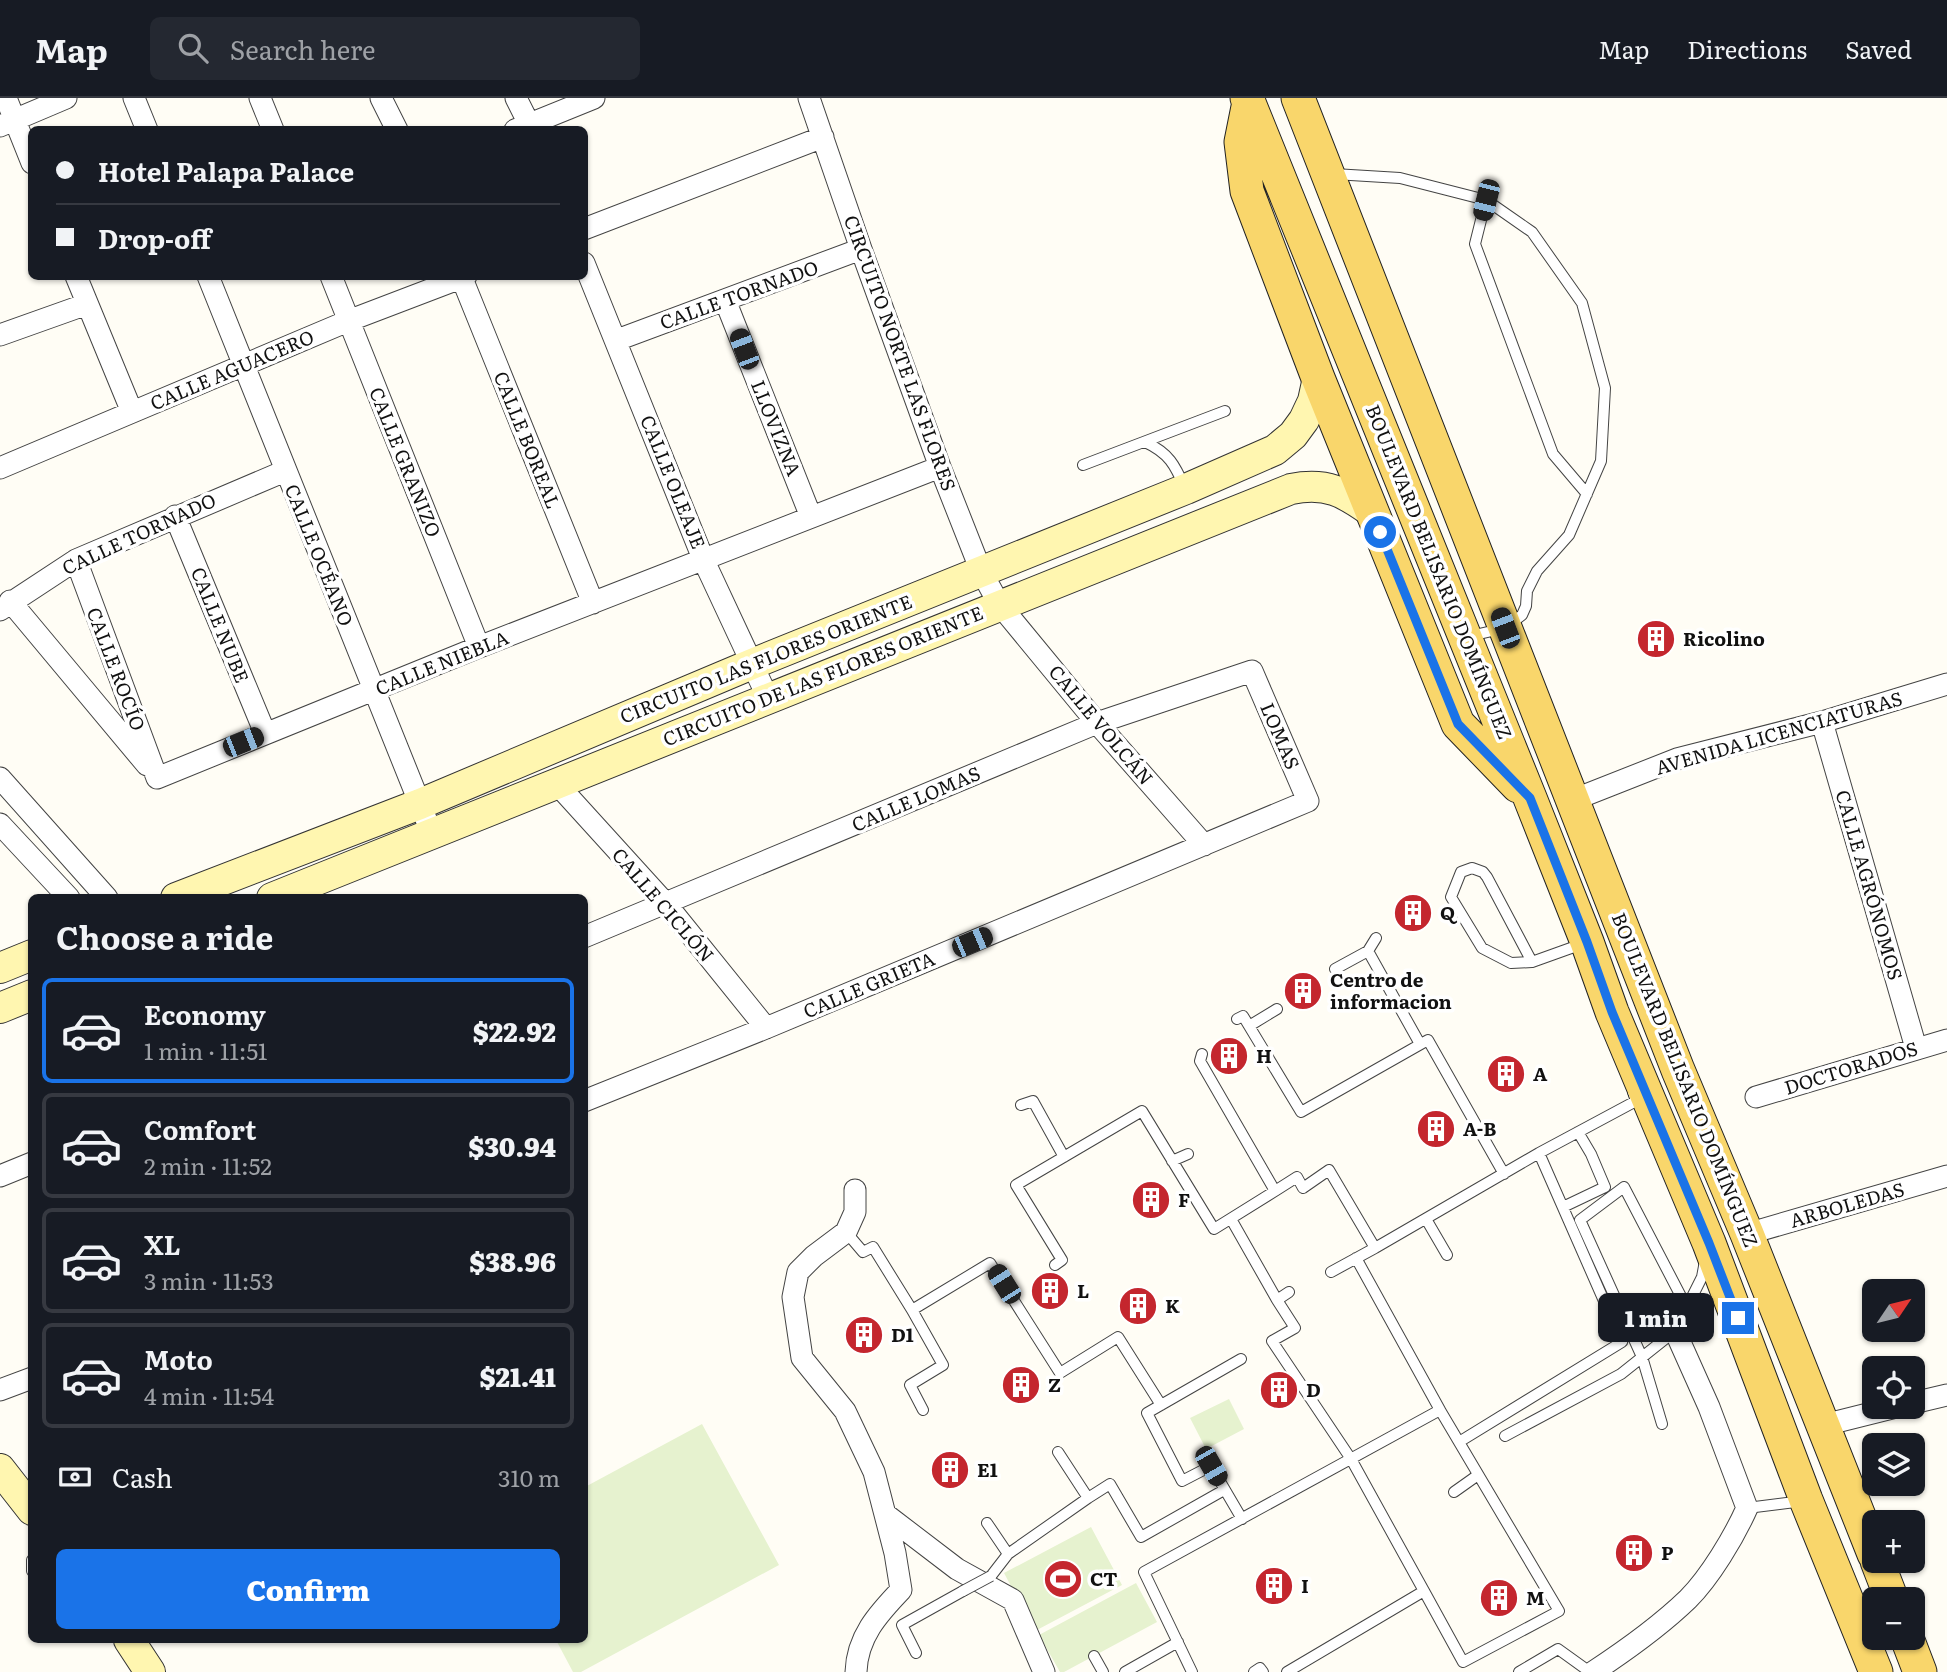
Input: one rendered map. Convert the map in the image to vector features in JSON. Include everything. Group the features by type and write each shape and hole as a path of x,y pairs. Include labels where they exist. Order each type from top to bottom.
{"main road":[{"name":"BOULEVARD BELISARIO DOMÍNGUEZ","path":"1298,98 1678,1070 1747,1234 1862,1523"},
{"name":"BOULEVARD BELISARIO DOMÍNGUEZ","path":"1248,100 1451,625 1530,798 1612,1012 1709,1243 1806,1500 1876,1672"},
{"path":"1248,100 1241,142 1247,191 1372,512 1414,600 1458,724 1530,798"},
{"name":"CIRCUITO LAS FLORES ORIENTE","path":"186,894 420,804 752,664 1186,489 1275,450 1293,435 1304,420 1313,401 1318,378"},
{"name":"CIRCUITO DE LAS FLORES ORIENTE","path":"282,894 1291,489 1312,485 1335,489 1372,512"},
{"path":"1547,841 1578,813"},
{"path":"0,968 28,958"},
{"path":"0,1008 28,997"},
{"path":"0,1469 28,1505"},
{"path":"130,1643 150,1672"},
{"path":"1912,1650 1920,1672"}],"street":[{"path":"6,98 8,123 28,156"},
{"path":"8,123 66,98"},
{"path":"134,98 145,126"},
{"path":"260,98 271,126"},
{"path":"381,98 395,126"},
{"path":"516,98 522,126"},
{"path":"524,126 594,98"},
{"name":"CIRCUITO NORTE LAS FLORES","path":"809,98 860,249 940,467 981,570 999,604"},
{"path":"588,227 823,137"},
{"name":"CALLE TORNADO","path":"617,340 860,249"},
{"name":"CALLE OLEAJE","path":"588,272 704,561 768,698"},
{"path":"78,280 132,412"},
{"name":"CALLE OCÉANO","path":"210,280 432,834"},
{"name":"CALLE GRANIZO","path":"333,280 479,647"},
{"name":"CALLE AGUACERO","path":"0,468 348,321 455,280"},
{"name":"CALLE BOREAL","path":"464,280 593,603"},
{"name":"LLOVIZNA","path":"725,300 811,517"},
{"path":"0,335 87,304"},
{"name":"CALLE NIEBLA","path":"157,778 479,647 940,467"},
{"name":"CALLE TORNADO","path":"5,606 76,560 285,471"},
{"name":"CALLE NUBE","path":"175,516 265,733"},
{"name":"CALLE ROCÍO","path":"76,560 157,778"},
{"name":"CALLE VOLCÁN","path":"999,604 1097,723 1204,845"},
{"path":"5,606 157,778"},
{"name":"CALLE LOMAS","path":"588,935 1097,723 1252,671"},
{"name":"LOMAS","path":"1252,671 1308,801"},
{"name":"AVENIDA LICENCIATURAS","path":"1578,813 1677,759 1822,722 1947,684"},
{"name":"CALLE AGRÓNOMOS","path":"1822,722 1916,1048"},
{"path":"0,778 103,894"},
{"name":"CALLE CICLÓN","path":"557,784 666,904 766,1028"},
{"name":"CALLE GRIETA","path":"588,1099 766,1028 1308,801"},
{"path":"0,824 65,894"},
{"name":"DOCTORADOS","path":"1756,1097 1947,1040"},
{"path":"0,1176 28,1165"},
{"name":"ARBOLEDAS","path":"1747,1234 1947,1176"},
{"path":"855,1190 855,1212 846,1232 798,1272 793,1297 802,1358 845,1411 874,1472 901,1590 879,1612 856,1652 856,1672"},
{"path":"1591,1672 1626,1650 1689,1598 1733,1538 1747,1508 1709,1407 1675,1331"},
{"path":"0,1390 28,1380"},
{"path":"1925,1400 1947,1395"},
{"path":"1824,1425 1862,1416"},
{"path":"885,1514 957,1569 1013,1600 1044,1672"}],"lane":[{"path":"1327,173 1400,178 1486,200 1532,232 1582,303 1605,388 1601,461 1569,535 1537,571 1527,591 1522,615 1505,628 1479,634 1451,625"},
{"path":"1486,200 1475,244 1553,454 1587,494"},
{"path":"1083,465 1225,411"},
{"path":"1145,442 1162,449 1176,468 1186,489"},
{"path":"1532,962 1487,877 1478,869 1461,872 1451,897 1482,948 1511,963 1532,962 1587,942"},
{"path":"1335,969 1368,951 1377,937"},
{"path":"1368,951 1420,1044"},
{"path":"1250,1026 1277,1009"},
{"path":"1331,1272 1636,1101 1612,1012"},
{"path":"1237,1019 1243,1016 1250,1026 1301,1112 1428,1040 1504,1174"},
{"path":"1202,1054 1200,1061 1275,1191"},
{"path":"1045,1097 1027,1103 1064,1157"},
{"path":"1055,1265 1062,1260 1016,1185 1142,1111 1214,1229 1297,1177 1303,1188 1329,1170 1375,1248"},
{"path":"1563,1207 1605,1187 1578,1132"},
{"path":"1459,1442 1622,1342 1539,1153"},
{"path":"1172,1161 1188,1154"},
{"path":"1662,1424 1642,1357 1580,1220 1624,1187 1686,1306"},
{"path":"1231,1219 1295,1328 1272,1340 1351,1459 1463,1662 1559,1611 1440,1410 1356,1258"},
{"path":"1426,1219 1447,1255"},
{"path":"846,1232 863,1252 873,1247 943,1365 910,1385 923,1410"},
{"path":"1505,1436 1621,1374 1675,1331 1702,1277 1709,1243"},
{"path":"912,1310 990,1262 1060,1373 1118,1337 1161,1405"},
{"path":"1277,1300 1289,1292"},
{"path":"1241,1359 1147,1413 1182,1481 1211,1466 1242,1519"},
{"path":"1192,1672 1144,1572 1440,1410"},
{"path":"1058,1452 1088,1498"},
{"path":"1454,1492 1478,1475"},
{"path":"916,1653 902,1625 991,1576 1008,1554 1110,1484 1141,1537 1224,1490"},
{"path":"1747,1508 1806,1500"},
{"path":"987,1523 1008,1554"},
{"path":"1287,1672 1424,1591"},
{"path":"1125,1672 1178,1642"},
{"path":"1519,1672 1558,1649 1591,1672"},
{"path":"1094,1656 1103,1672"},
{"path":"1254,1672 1260,1668 1263,1672"}],"green space":[{"path":"1229,1399 1244,1429 1206,1449 1190,1418"},
{"path":"702,1424 779,1565 581,1672 573,1672 558,1643 588,1643 588,1485"},
{"name":"CT","path":"1091,1527 1122,1585 1035,1631 1004,1573"},
{"path":"1136,1583 1157,1622 1060,1672 1039,1635"}],"place":[{"name":"Ricolino","path":"1656,639"},
{"name":"Q","path":"1413,913"},
{"name":"Centro de informacion","path":"1303,991"},
{"name":"H","path":"1229,1056"},
{"name":"A","path":"1506,1074"},
{"name":"A-B","path":"1436,1129"},
{"name":"F","path":"1151,1200"},
{"name":"L","path":"1050,1291"},
{"name":"K","path":"1138,1306"},
{"name":"D1","path":"864,1335"},
{"name":"Z","path":"1021,1385"},
{"name":"D","path":"1279,1390"},
{"name":"E1","path":"950,1470"},
{"name":"P","path":"1634,1553"},
{"name":"CT","path":"1063,1579"},
{"name":"I","path":"1274,1586"},
{"name":"M","path":"1499,1598"}],"route":[{"path":"1380,532 1458,724 1530,798 1612,1012 1738,1318"}]}
